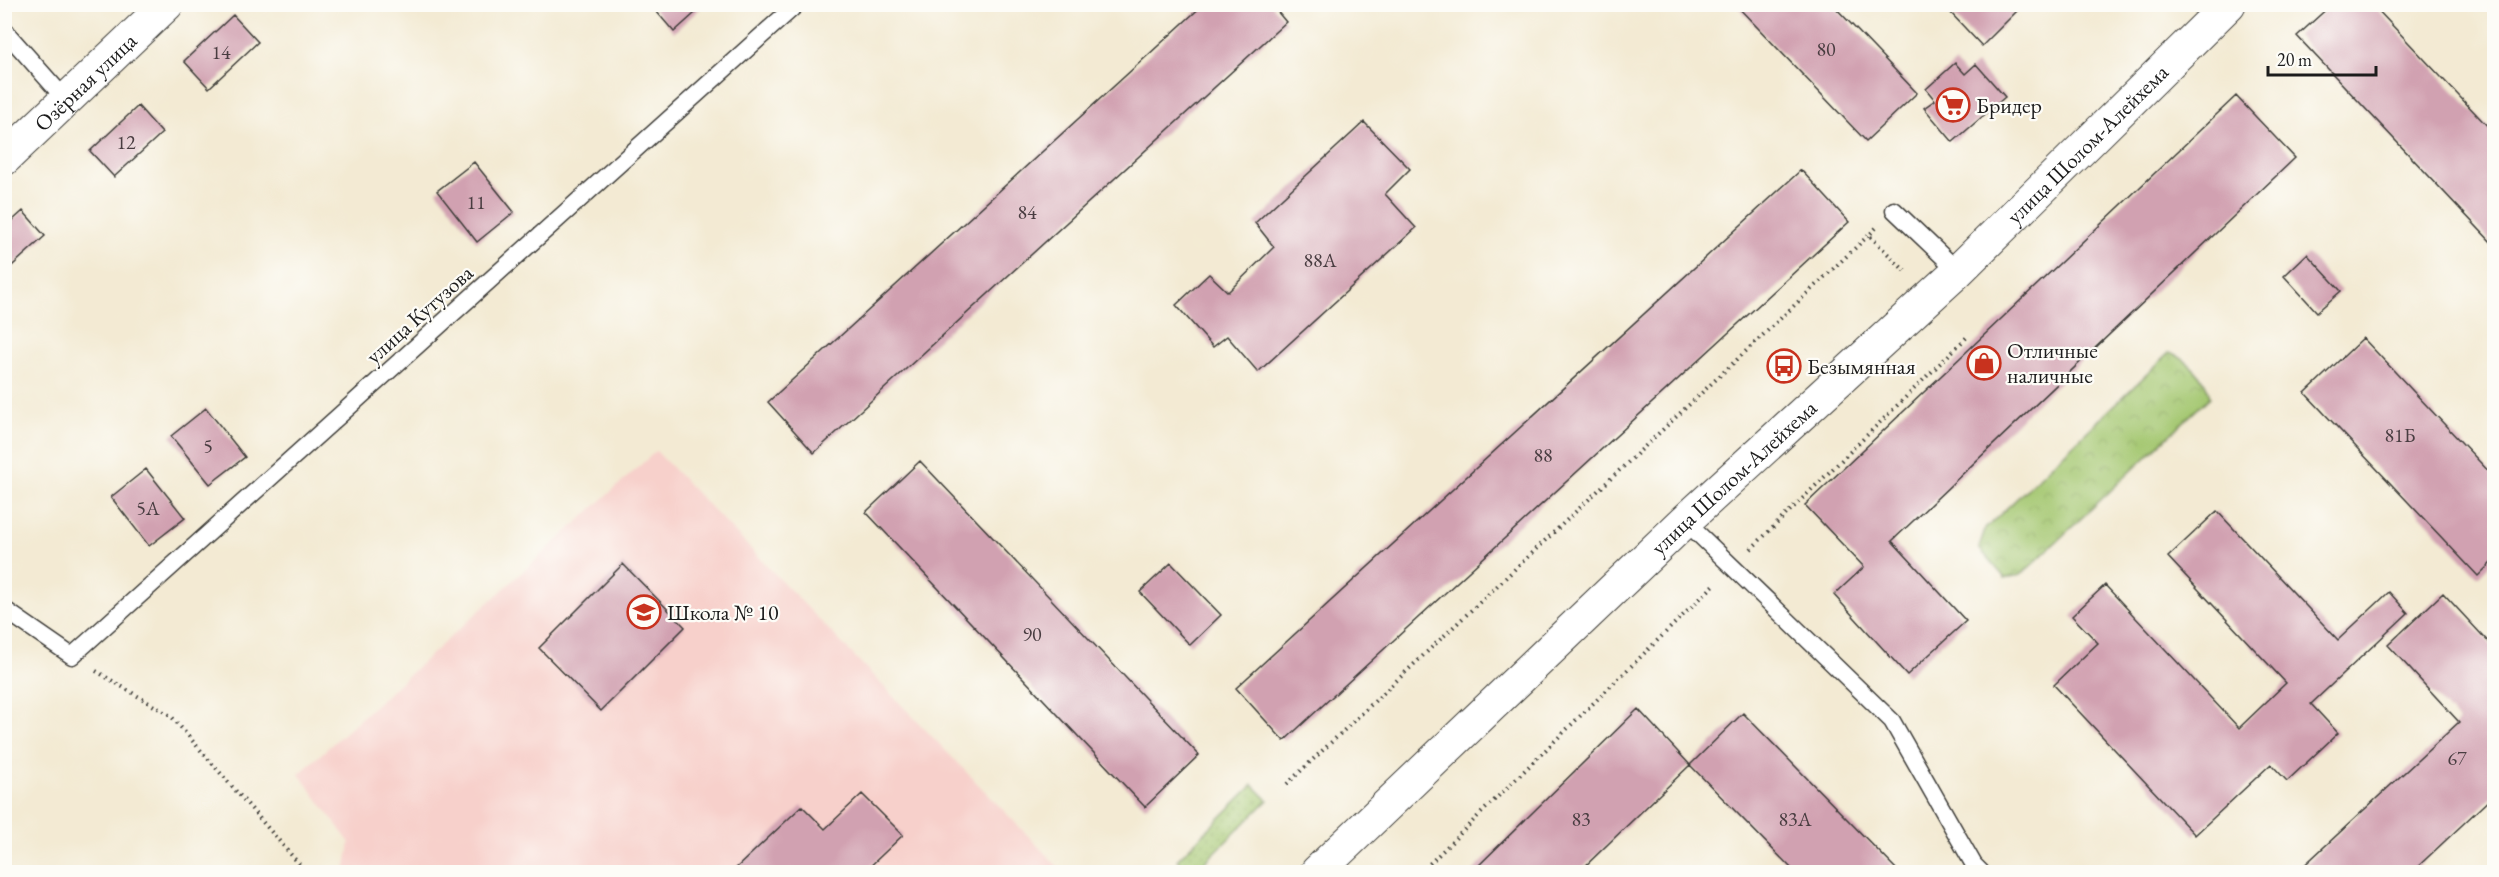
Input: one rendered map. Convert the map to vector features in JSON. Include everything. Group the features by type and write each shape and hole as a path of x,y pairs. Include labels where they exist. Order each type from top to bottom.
{"main road":[{"name":"Озёрная улица","path":"4,159 167,4"},
{"name":"улица Шолом-Алейхема","path":"1317,873 1685,521 1959,271 2229,4"}],"lane":[{"name":"улица Кутузова","path":"72,657 797,4"},
{"path":"4,30 66,100"},
{"path":"1894,210 1959,271"},
{"path":"1685,521 1892,722 1974,865 1981,873"},
{"path":"4,609 72,657"}],"path":[{"path":"1287,784 1869,235"},
{"path":"1421,873 1968,336"},
{"path":"72,657 171,716 306,873"}],"shaded area":[{"name":"Школа № 10","path":"656,451 1063,872 345,872 350,843 299,774"}],"green space":[{"path":"2170,352 2195,370 2205,383 2210,397 2021,575 2005,578 1979,548 1985,529"},
{"path":"1253,785 1268,800 1195,872 1190,872 1177,860"}],"building":[{"path":"650,4 705,4 674,32"},
{"path":"1204,4 1271,4 1286,22 814,453 768,402"},
{"path":"1735,4 1832,4 1917,93 1866,141"},
{"path":"1956,4 2024,4 1982,46 1949,11"},
{"path":"2331,5 2373,5 2494,133 2494,245 2297,36"},
{"path":"233,15 258,42 209,88 184,61"},
{"path":"1955,63 1965,74 1976,64 2005,97 1953,142 1924,108 1935,100 1926,89"},
{"path":"2236,96 2295,158 1892,541 1966,621 1907,675 1834,595 1864,567 1805,505"},
{"path":"138,106 162,133 114,177 90,151"},
{"path":"1364,122 1410,169 1385,194 1416,228 1258,372 1227,336 1213,347 1176,305 1209,274 1228,292 1274,247 1255,223"},
{"path":"474,162 514,212 477,242 437,191"},
{"path":"1801,170 1849,222 1284,741 1236,688"},
{"path":"23,211 45,236 4,273 4,228"},
{"path":"2307,254 2341,291 2317,312 2284,276"},
{"path":"2363,338 2494,477 2494,560 2478,576 2305,393"},
{"path":"206,408 245,457 210,484 171,436"},
{"path":"920,461 1199,755 1145,807 866,512"},
{"path":"146,469 185,518 149,546 111,497"},
{"path":"2217,511 2338,640 2389,592 2408,613 2311,704 2338,733 2287,781 2271,764 2195,835 2054,685 2098,643 2072,616 2105,585 2239,728 2286,683 2168,557"},
{"path":"1171,563 1221,615 1190,645 1140,592"},
{"path":"623,564 685,627 601,711 539,648"},
{"path":"2443,593 2494,648 2494,795 2412,872 2297,872 2459,722 2388,645"},
{"path":"1638,709 1690,765 1579,872 1472,872"},
{"path":"1743,713 1899,872 1795,872 1690,765"},
{"path":"862,794 903,835 864,872 732,872 802,806 825,829"}],"place":[{"name":"Бридер","path":"1953,105"},
{"name":"Отличные наличные","path":"1984,363"},
{"name":"Безымянная","path":"1784,366"},
{"name":"Школа № 10","path":"644,612"}]}
